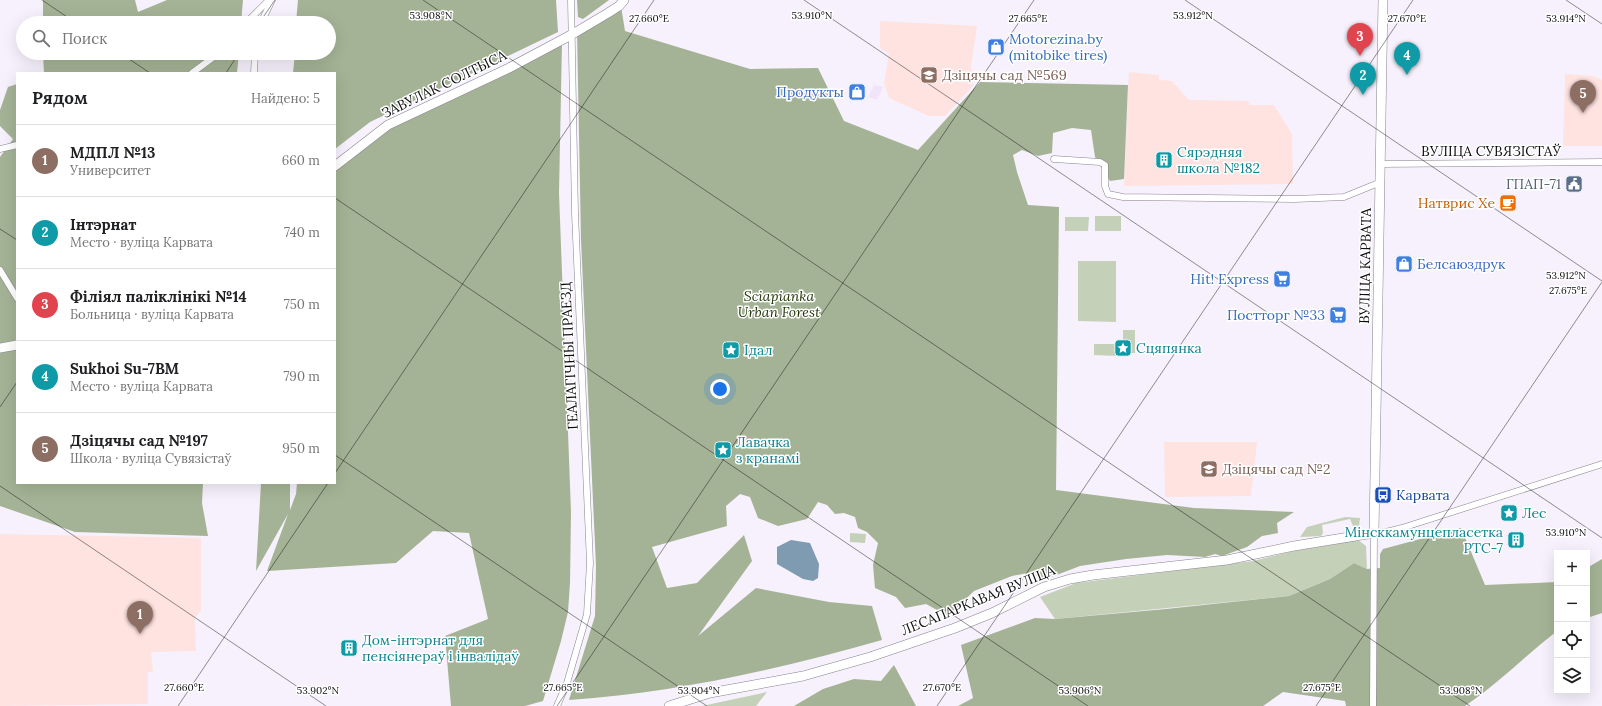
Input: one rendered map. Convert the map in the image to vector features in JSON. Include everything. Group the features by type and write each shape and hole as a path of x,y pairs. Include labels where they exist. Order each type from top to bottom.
{"street":[{"path":"253,16 269,0"},
{"path":"265,16 272,0"},
{"name":"ГЕАЛАГІЧНЫ ПРАЕЗД","path":"557,706 567,683 587,614 590,563 575,213 571,0"},
{"name":"ЗАВУЛАК СОЛТЫСА","path":"336,165 388,125 512,66 571,35 619,6 624,0"},
{"name":"ВУЛІЦА КАРВАТА","path":"1373,706 1374,533 1383,0"},
{"path":"193,72 210,60"},
{"path":"254,72 255,60"},
{"path":"0,149 16,145"},
{"path":"1054,159 1100,162 1105,165 1105,186 1108,194 1122,197 1295,199 1344,197 1381,182"},
{"name":"ВУЛІЦА СУВЯЗІСТАЎ","path":"1381,164 1602,162"},
{"path":"0,270 16,296"},
{"path":"0,348 16,345"},
{"path":"1374,533 1402,528 1602,464"},
{"name":"ЛЕСАПАРКАВАЯ ВУЛІЦА","path":"669,706 710,693 803,676 870,657 955,628 992,613 1044,587 1070,579 1093,574 1228,560 1309,543 1374,533"}],"shaded area":[{"name":"Дзіцячы сад №569","path":"880,21 977,26 971,67 973,86 945,116 929,116 889,98 884,83 889,54 880,48"},
{"path":"1129,72 1159,75 1159,80 1172,81 1189,100 1248,101 1250,105 1274,105 1292,134 1293,184 1124,186"},
{"path":"1565,74 1593,76 1602,80 1602,146 1563,146"},
{"path":"874,85 883,87 877,100 868,97"},
{"name":"Дзіцячы сад №2","path":"1164,442 1257,442 1251,496 1165,497"},
{"path":"0,534 201,538 201,610 195,618 196,651 151,652 153,672 148,672 148,704 0,706"}],"green space":[{"path":"43,0 135,0 138,12 167,0 243,0 242,16 43,16"},
{"path":"298,0 556,0 558,32 370,122 336,148 336,72 293,72 294,60 336,60 336,16 297,16"},
{"path":"577,0 609,0 583,19 578,17"},
{"name":"Sciapianka Urban Forest","path":"620,0 625,31 750,69 818,68 844,121 918,150 980,82 1128,85 1124,179 1110,181 1095,157 1091,130 1072,128 1053,133 1052,153 1038,156 1022,150 1013,155 1028,205 1059,207 1056,490 1194,508 1294,512 1277,523 1278,533 1262,536 1247,547 1222,556 1215,554 1205,557 1167,555 1126,559 1080,566 1041,581 1033,572 1012,576 974,591 948,616 926,604 905,608 896,597 875,588 873,565 878,543 867,532 858,528 855,517 844,513 835,514 827,505 818,502 807,519 778,526 758,518 750,497 740,494 726,506 727,526 652,547 667,588 697,583 744,535 752,561 698,636 756,588 829,602 872,606 882,640 805,661 688,686 609,697 569,700 595,616 596,566 581,240 577,30"},
{"path":"562,42 559,193 571,512 570,583 568,612 543,701 525,706 451,706 445,636 488,619 469,533 433,531 396,563 267,571 288,514 256,571 261,484 290,484 290,510 296,494 297,484 336,484 336,169 338,162 376,136"},
{"path":"43,60 238,60 237,72 44,72"},
{"path":"16,84 16,484 203,484 202,503 208,536 75,532 0,506 0,157 13,139 0,126 0,110 8,87"},
{"path":"1095,216 1121,216 1121,231 1095,231"},
{"path":"1065,217 1089,217 1088,231 1065,231"},
{"path":"1078,261 1116,261 1116,322 1078,321"},
{"path":"1123,330 1135,330 1135,353 1123,353"},
{"path":"1094,344 1118,344 1118,356 1094,355"},
{"path":"1345,517 1360,518 1359,527 1353,526 1350,519 1322,525 1323,533 1321,536 1300,537 1307,527"},
{"path":"1461,528 1485,585 1554,582 1554,633 1489,688 1465,706 1346,706 1345,701 1283,692 1263,706 958,706 973,698 961,645 1035,618 1055,619 1289,596 1330,579 1354,563 1367,569 1380,568 1380,554 1383,549"},
{"path":"850,533 866,534 865,543 850,542"},
{"path":"1358,540 1366,546 1367,569 1354,563 1330,579 1289,596 1055,619 1040,597 1076,583 1253,561 1294,551"},
{"path":"1602,559 1602,613 1590,617 1590,586 1590,566"},
{"path":"894,665 916,706 794,706 823,689 854,679 881,681"},
{"path":"767,692 756,706 702,706"}],"water":[{"path":"791,540 810,543 819,564 818,578 813,581 803,579 777,564 777,547"}],"place":[{"name":"Motorezina.by (mitobike tires)","path":"996,47"},
{"name":"Філіял паліклінікі №14","path":"1360,56"},
{"name":"Дзіцячы сад №569","path":"929,75"},
{"name":"Sukhoi Su-7BM","path":"1407,75"},
{"name":"Продукты","path":"857,92"},
{"name":"Інтэрнат","path":"1363,95"},
{"name":"Дзіцячы сад №197","path":"1583,113"},
{"name":"Сярэдняя школа №182","path":"1164,160"},
{"name":"ГПАП-71","path":"1574,184"},
{"name":"Натврис Хе","path":"1508,203"},
{"name":"Белсаюздрук","path":"1404,264"},
{"name":"Hit! Express","path":"1282,279"},
{"name":"Постторг №33","path":"1338,315"},
{"name":"Сцяпянка","path":"1123,348"},
{"name":"Ідал","path":"731,350"},
{"name":"Лавачка з кранамі","path":"723,450"},
{"name":"Дзіцячы сад №2","path":"1209,469"},
{"name":"Карвата","path":"1383,495"},
{"name":"Лес","path":"1509,513"},
{"name":"Мінсккамунцепласетка РТС-7","path":"1516,540"},
{"name":"МДПЛ №13","path":"140,634"},
{"name":"Дом-інтэрнат для пенсіянераў і інвалідаў","path":"349,648"}]}
